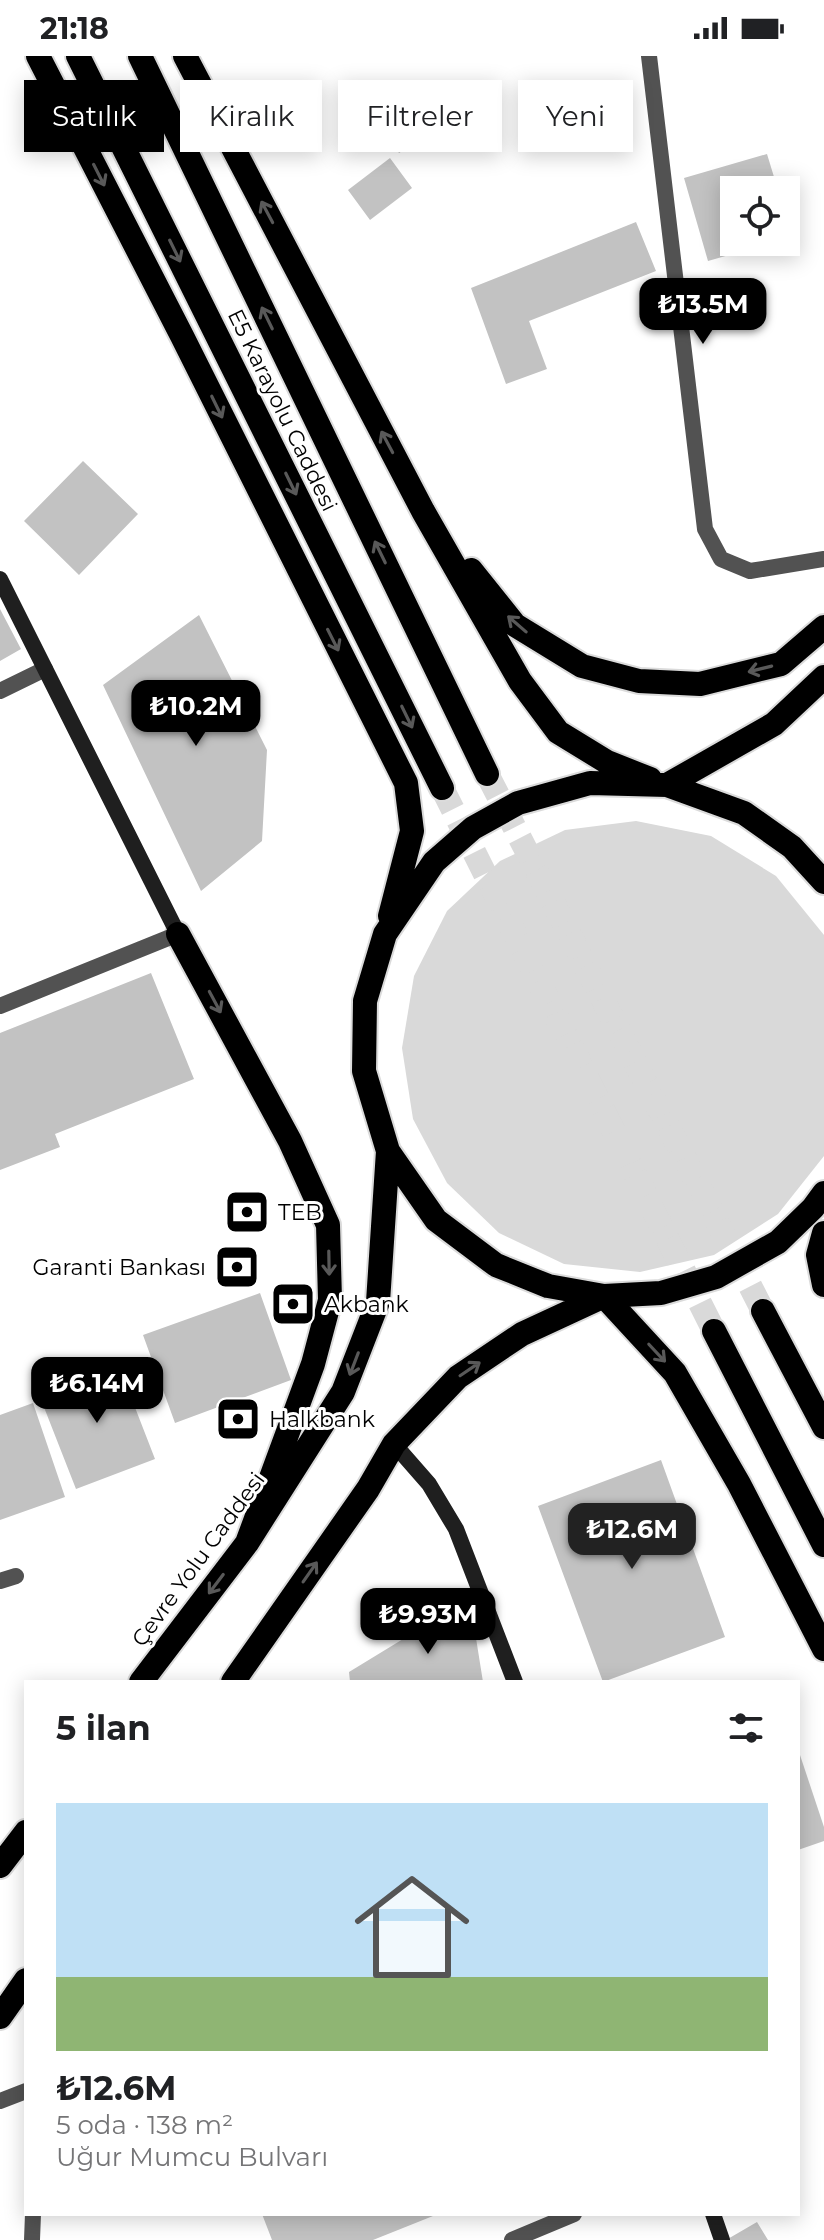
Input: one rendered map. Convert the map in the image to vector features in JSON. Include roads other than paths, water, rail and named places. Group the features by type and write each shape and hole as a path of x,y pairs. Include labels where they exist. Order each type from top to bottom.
{"highway":[{"path":"38,56 406,783 412,831 365,1001 364,1071 388,1151 436,1220 496,1265 548,1286 604,1296 661,1293 716,1277 778,1242 824,1193"},
{"name":"E5 Karayolu Caddesi","path":"78,56 442,788"},
{"name":"E5 Karayolu Caddesi","path":"140,56 487,774"},
{"path":"185,56 423,511 520,681 558,732 607,762 744,813 792,847 824,882"},
{"path":"423,511 515,625 582,666 639,681 700,684 781,664 824,627"},
{"path":"385,934 434,862 473,828 518,803 590,783 667,785 774,724 824,677"},
{"path":"178,934 290,1141 328,1225 330,1300 313,1364 247,1543"},
{"name":"Çevre Yolu Caddesi","path":"143,1680 247,1543 343,1392 378,1302 388,1151"},
{"path":"824,1233 818,1255 824,1285"},
{"path":"234,1680 368,1489 394,1444 458,1377 522,1334 604,1296"},
{"path":"604,1296 675,1373 739,1484 824,1649"},
{"path":"763,1311 824,1427"},
{"path":"714,1331 824,1545"},
{"path":"0,1866 24,1835"},
{"path":"0,2017 24,1983"}],"street":[{"path":"649,56 705,529 721,559 750,571 824,559"},
{"path":"0,579 178,934 0,1006"},
{"path":"0,691 45,669"},
{"path":"394,1444 429,1484 456,1529 514,1680"},
{"path":"0,2101 24,2092"},
{"path":"32,2240 33,2216"},
{"path":"512,2240 569,2216"},
{"path":"714,2216 722,2240"}],"tunnel":[{"path":"487,774 763,1311"},
{"path":"442,788 714,1331"}],"place":[{"name":"TEB","path":"247,1212"},
{"name":"Garanti Bankası","path":"237,1267"},
{"name":"Akbank","path":"293,1304"},
{"name":"Halkbank","path":"238,1419"}]}
